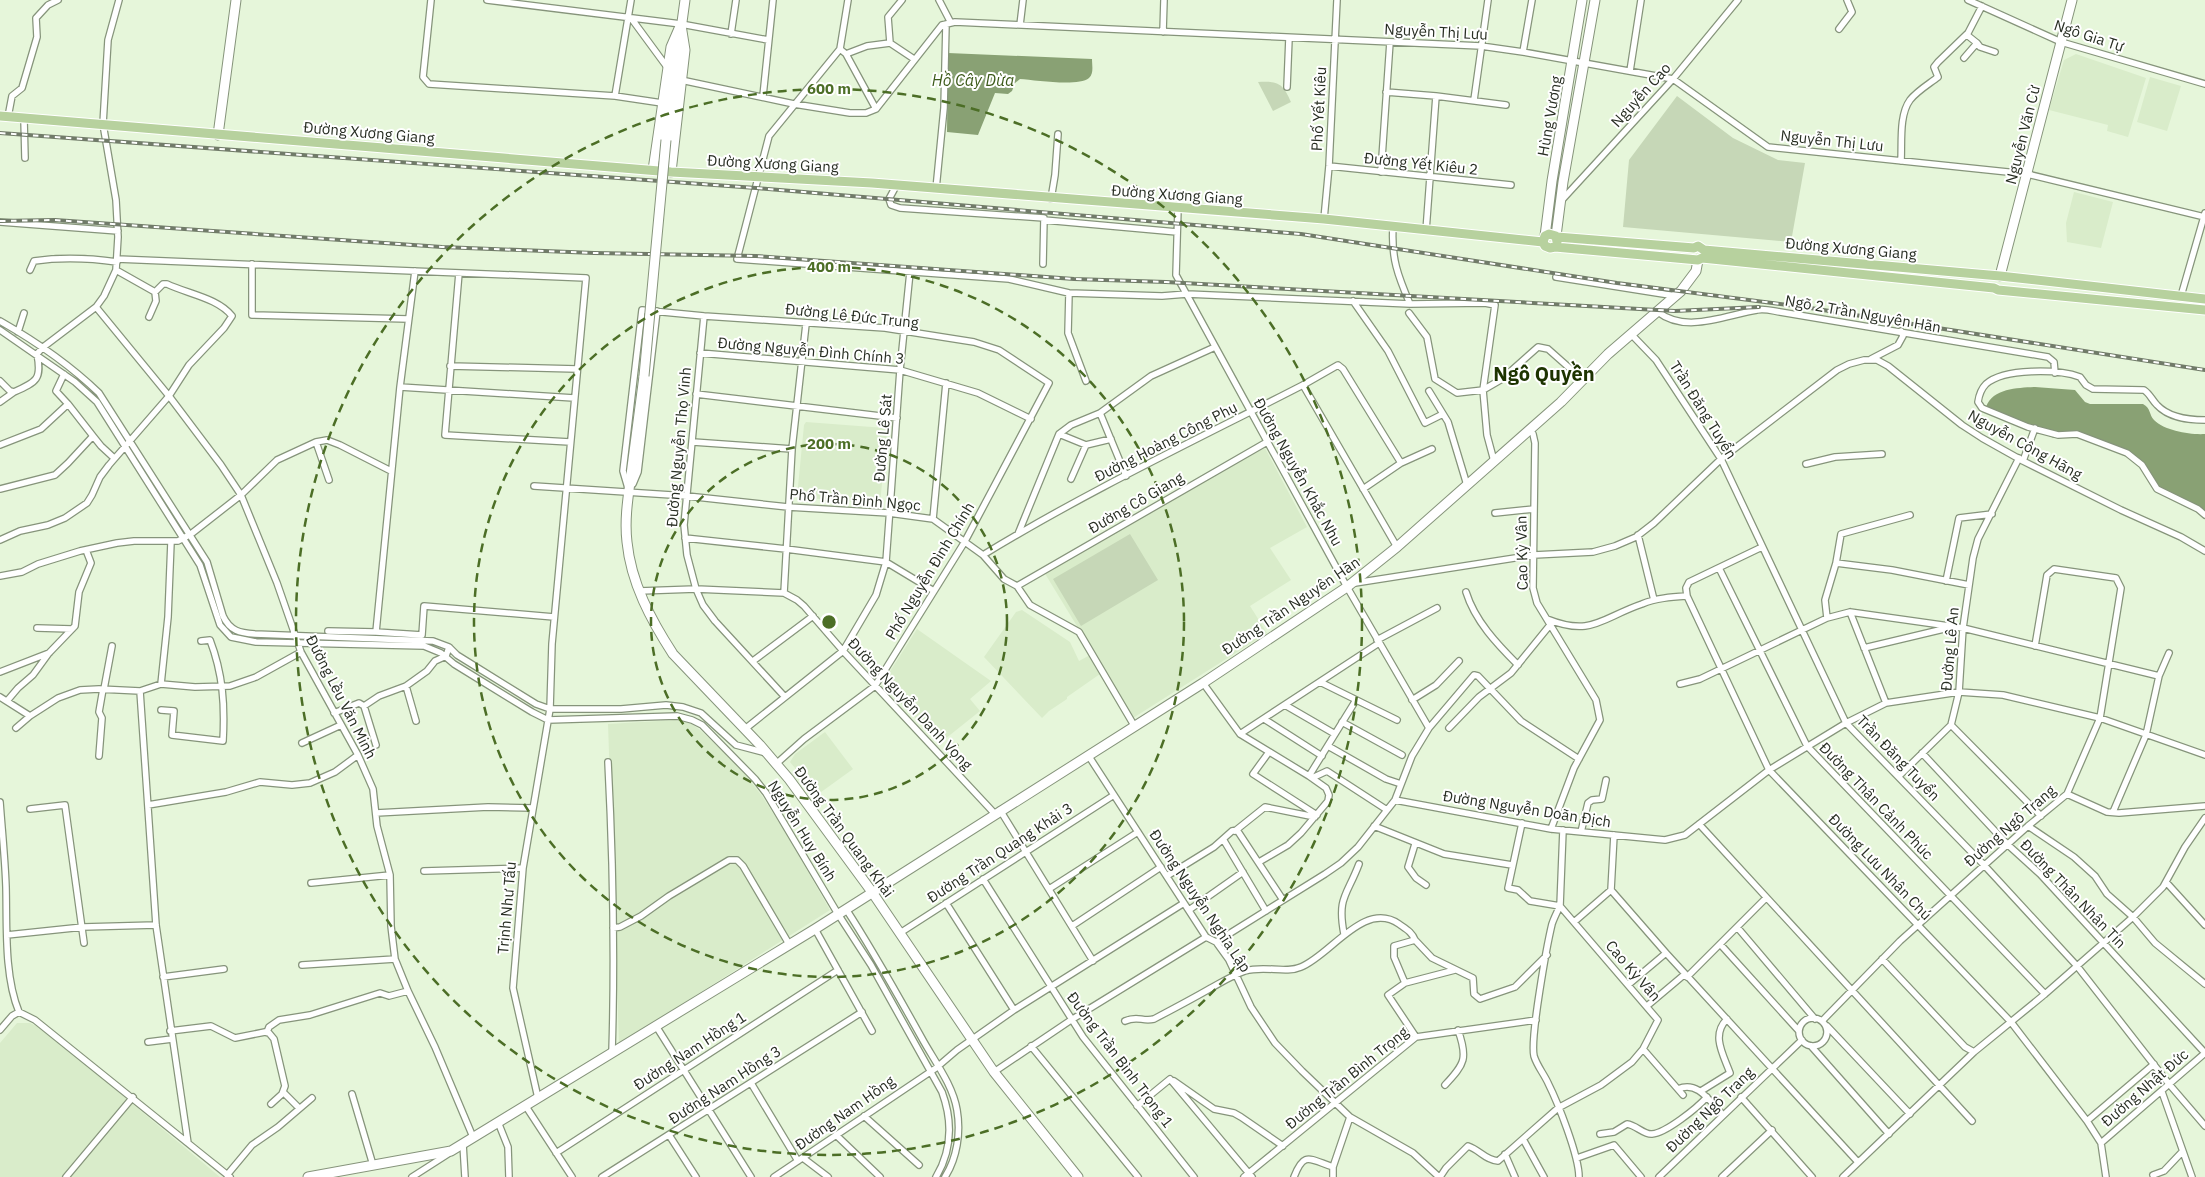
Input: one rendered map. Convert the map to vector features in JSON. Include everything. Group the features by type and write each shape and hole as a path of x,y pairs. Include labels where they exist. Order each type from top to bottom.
{"main road":[{"path":"218,135 236,0"},
{"path":"629,492 644,376 666,140 685,0"},
{"name":"Hùng Vương","path":"1544,239 1582,0"},
{"name":"Hùng Vương","path":"1556,240 1559,203 1595,0"},
{"name":"Nguyễn Văn Cừ","path":"2000,277 2072,0"},
{"path":"653,170 667,67 671,47 681,24"},
{"path":"671,172 685,50 681,24"},
{"name":"Đường Xương Giang","path":"4,117 671,172 896,186 1324,219 1393,227 1544,239"},
{"path":"1552,181 1563,182"},
{"path":"1556,240 1547,248 1544,239 1549,234 1556,240 1700,247 1699,256"},
{"name":"Đường Xương Giang","path":"1556,240 2205,310"},
{"name":"Đường Xương Giang","path":"1699,256 2000,277 2205,299"},
{"name":"Đường Trần Nguyên Hãn","path":"451,1151 815,929 997,812 1135,727 1350,585 1397,547 1467,485 1529,430 1631,334 1676,296 1696,270 1699,256"},
{"path":"1998,289 1992,281 2000,277"},
{"path":"2178,307 2185,302 2180,296"},
{"name":"Đường Trần Quang Khải","path":"629,492 627,542 634,575 639,591 673,654 768,753 872,892 994,1072 1078,1177"},
{"path":"312,1177 451,1151"}],"street":[{"path":"4,117 12,96 22,88 36,41 36,18 48,5 58,0"},
{"path":"0,402 38,378 37,354 96,306 104,296 116,270 118,231 116,200 103,124 108,40 119,0"},
{"path":"431,0 423,77 429,84 615,96 662,103"},
{"path":"487,0 681,24 768,40"},
{"path":"615,96 630,18 631,0"},
{"path":"730,34 736,0"},
{"path":"762,96 773,0"},
{"path":"848,0 840,49 769,136 737,259 1009,279 1069,293 1162,296 1187,294 1410,304 1485,303 1495,305 1483,390 1487,435 1494,461"},
{"path":"890,43 888,17 902,0"},
{"path":"936,189 944,108 949,23 939,0"},
{"path":"1020,25 1022,0"},
{"path":"1163,32 1164,0"},
{"name":"Phố Yết Kiêu","path":"1324,219 1329,166 1337,0"},
{"path":"1474,100 1488,0"},
{"path":"1523,52 1532,0"},
{"path":"1630,71 1641,0"},
{"name":"Nguyễn Cao","path":"1559,203 1673,79 1738,0"},
{"path":"1839,30 1852,12 1847,0"},
{"name":"Ngô Gia Tự","path":"1968,0 2061,42 2205,84"},
{"path":"1901,161 1905,112 1911,98 1938,77 1934,67 1966,35 1982,6"},
{"path":"630,18 667,67"},
{"path":"681,80 794,104 850,113 866,113 876,109 932,35 942,25 949,23"},
{"name":"Nguyễn Thị Lưu","path":"949,23 1481,46 1523,52 1673,79 1768,146 2027,174 2205,216"},
{"path":"1966,35 1980,47 1995,52"},
{"path":"1287,87 1289,38"},
{"path":"1380,172 1390,42"},
{"path":"846,54 867,46 890,43 914,59"},
{"path":"1964,58 1977,43"},
{"path":"840,49 846,54 876,109"},
{"path":"1386,92 1474,100 1506,105"},
{"path":"1426,230 1436,96"},
{"path":"24,118 25,158"},
{"path":"1051,199 1058,134"},
{"name":"Đường Yết Kiêu 2","path":"1329,166 1511,185"},
{"path":"896,186 889,199 891,205 900,208 1043,218 1044,220 1177,232"},
{"name":"Đường Nguyễn Khắc Nhu","path":"1178,208 1176,275 1251,412 1350,585 1378,642 1429,728"},
{"path":"2180,296 2205,216"},
{"path":"1043,264 1044,220"},
{"path":"0,222 118,231"},
{"path":"1393,227 1392,254 1399,280 1410,304"},
{"path":"30,270 34,261 59,258 459,273 444,435 570,442"},
{"path":"252,264 252,315 408,319"},
{"path":"116,270 155,292"},
{"path":"376,632 400,386 415,271"},
{"name":"Đường Lê Sát","path":"745,728 844,652 876,595 886,562 900,370 910,272"},
{"name":"Trịnh Như Tấu","path":"459,273 586,278 554,617 550,710 523,868 513,988 538,1098"},
{"path":"1556,277 1676,296"},
{"path":"0,540 20,531 48,525 65,518 87,503 100,477 114,458 169,396 188,365 224,328 232,316 218,304 167,284 163,284 155,292"},
{"path":"149,317 156,301 155,292"},
{"path":"1069,293 1068,334 1086,381"},
{"path":"1353,300 1388,351 1425,423 1443,414"},
{"name":"Đường Lều Văn Minh","path":"96,306 222,465 241,495 277,583 301,652 358,755 373,789 377,826 390,875 391,926 395,959 473,1137"},
{"name":"Ngõ 2 Trần Nguyên Hãn","path":"1658,312 1668,319 1701,321 1725,318 1759,309 1901,331 1919,336 2048,357 2054,362 2055,372"},
{"name":"Đường Lê Đức Trung","path":"642,310 806,324 885,328 974,342 1000,350 1049,383"},
{"name":"Đường Trần Quang Khải","path":"629,492 624,471 642,310"},
{"name":"Đường Trần Quang Khải","path":"629,492 638,472 658,311"},
{"path":"18,332 24,313"},
{"path":"1409,313 1427,337 1435,379 1457,393 1483,390 1502,379 1538,347 1548,349 1583,380"},
{"name":"Đường Nguyễn Thọ Vinh","path":"704,316 684,538 696,589 703,604 785,697"},
{"path":"0,322 42,348 85,379 99,393 191,534 207,562 226,623 235,631 246,634 433,641 449,647 457,656 536,704 550,710 683,707 701,713 736,745 768,753"},
{"path":"639,591 696,589 784,592 792,449 806,324"},
{"path":"0,330 75,382 97,402 126,445 200,565 220,625 231,637 246,642 424,646 446,656 454,664 548,720"},
{"path":"1350,585 1534,555 1593,552 1615,546 1638,535 1654,523 1721,459 1838,370 1850,364 1869,360 1898,345 1903,336 1901,331"},
{"name":"Trần Đăng Tuyển","path":"1631,334 1656,360 1721,459 1846,723 1984,865 2077,966 2205,1126"},
{"path":"1018,534 1059,434 1071,425 1100,413 1151,376 1215,347"},
{"name":"Đường Nguyễn Đình Chính 3","path":"700,353 900,370 946,383 999,402 1031,419"},
{"name":"Nguyễn Công Hãng","path":"1869,360 1877,360 1888,366 1962,425 2021,460 2113,506 2181,536 2205,551"},
{"name":"Đường Hoàng Công Phụ","path":"983,554 1126,476 1338,365 1343,369 1401,463"},
{"path":"450,366 577,370"},
{"path":"2205,420 2189,420 2166,412 2144,390 2093,389 2086,385 2080,377 2055,372 2011,374 1986,384 1980,392 1978,402 1982,408 2035,428 2058,435 2077,434 2126,453 2142,465 2158,488 2198,508 2205,514"},
{"path":"64,374 56,390 101,446 114,458"},
{"path":"0,381 10,391 14,392"},
{"path":"933,519 946,383"},
{"name":"Phố Nguyễn Đình Chính","path":"776,764 804,739 875,686 964,543 1049,383"},
{"path":"1303,385 1397,547"},
{"path":"400,386 574,398"},
{"path":"1429,391 1443,414 1456,443 1467,485"},
{"path":"696,394 897,418"},
{"path":"0,444 41,429 68,404"},
{"path":"1100,413 1126,476"},
{"name":"Đường Lê An","path":"1952,725 1959,692 1963,628 1969,585 1978,539 2021,460 2035,428"},
{"name":"Cao Kỳ Vân","path":"1529,430 1533,434 1535,443 1533,588 1537,604 1596,700 1600,720 1579,759 1551,829"},
{"path":"1059,434 1086,444 1111,439"},
{"path":"0,489 55,475 93,436"},
{"path":"0,576 22,572 38,564 86,550 134,541 171,542 183,539 241,495 277,460 316,442 327,440 340,445 391,471"},
{"path":"316,442 329,480"},
{"path":"693,442 792,449"},
{"name":"Đường Cô Giang","path":"1016,586 1268,442"},
{"path":"1071,480 1086,444"},
{"path":"1363,489 1401,463 1432,449"},
{"path":"1806,464 1835,457 1882,454"},
{"path":"136,464 142,460"},
{"name":"Phố Trần Đình Ngọc","path":"534,486 687,496 788,508 889,512 933,519 964,543 983,554 1004,579 1016,586 1030,605 1079,632 1135,727"},
{"path":"1495,513 1534,509"},
{"path":"1946,580 1959,518 1992,514"},
{"path":"1827,618 1825,600 1836,563 1841,534 1910,515"},
{"path":"1638,535 1654,600"},
{"path":"684,538 786,548 886,562 934,591"},
{"path":"160,684 168,617 171,542"},
{"path":"1449,728 1490,688 1507,677 1549,622 1566,627 1588,626 1654,600 1687,596 1686,588 1689,582 1762,547"},
{"path":"7,701 40,666 76,623 79,592 91,563 86,550"},
{"path":"1836,563 1969,585"},
{"name":"Đường Thân Cảnh Phúc","path":"1720,568 1807,746 2045,994"},
{"name":"Đường Ngô Trang","path":"1822,1021 1900,941 2007,844 2067,794 2100,718 2120,588 2116,578 2054,570 2050,572 2047,575 2035,646"},
{"name":"Đường Nguyễn Danh Vọng","path":"784,592 797,600 813,616 875,686 997,812 1027,852 1093,961"},
{"path":"1466,592 1477,616 1493,638 1518,665"},
{"name":"Đường Lưu Nhân Chú","path":"1687,596 1769,770 2011,1022 2087,1121 2101,1143 2106,1177"},
{"path":"212,600 218,598"},
{"path":"328,630 422,635 424,606 554,617"},
{"path":"1240,734 1378,642 1437,608"},
{"path":"1850,612 1886,703"},
{"path":"1680,684 1700,679 1827,618 1850,612 1963,628 2159,676"},
{"path":"753,661 813,616"},
{"path":"1864,648 1952,627"},
{"path":"37,628 72,629"},
{"path":"161,710 174,711 172,735 223,741 225,704 223,687 210,640 201,641"},
{"path":"99,756 102,718 99,712 112,646"},
{"path":"364,706 379,696 406,686 427,671 434,662 446,656 449,647"},
{"path":"16,728 30,716 58,698 80,690 140,691 160,684 223,687 244,682 301,652"},
{"path":"0,672 49,653"},
{"path":"2113,812 2146,735 2159,676 2169,653"},
{"path":"1412,700 1436,685 1459,661"},
{"path":"1216,942 1342,863 1395,800 1412,756 1429,728 1474,675 1478,676 1521,721 1579,759"},
{"path":"1203,682 1240,734 1311,777 1326,788 1330,794 1328,801 1316,816 1288,845 1259,862"},
{"path":"1320,682 1397,720"},
{"path":"406,686 416,720"},
{"path":"140,691 156,925 188,1143"},
{"name":"Đường Nguyễn Doãn Địch","path":"1395,800 1551,829 1665,840 1684,835 1769,770 1846,723 1886,703 1959,692 2003,695 2100,718 2205,755"},
{"path":"0,697 30,716"},
{"path":"1311,777 1356,700"},
{"path":"334,713 353,704 359,703 364,706 376,745"},
{"path":"1285,705 1335,734"},
{"name":"Nguyễn Huy Bính","path":"548,720 668,716 683,717 702,726 755,779 766,793 842,912"},
{"path":"1264,719 1322,756"},
{"path":"1342,722 1402,755"},
{"path":"302,743 341,725"},
{"path":"1898,776 1952,725 2041,816"},
{"path":"1328,746 1386,779 1401,784"},
{"path":"1269,752 1253,774 1316,816"},
{"name":"Đường Thân Nhân Tín","path":"1922,753 2007,844 2040,874 2205,1053"},
{"path":"148,805 226,792 260,782 292,785 310,783 335,772 358,755"},
{"name":"Đường Nguyễn Nghĩa Lập","path":"1088,755 1206,937 1216,942 1236,974 1251,1007 1275,1043 1350,1117 1413,1153 1440,1177"},
{"path":"608,762 612,853 612,1052"},
{"path":"1311,777 1327,771 1387,810"},
{"path":"1581,832 1588,803 1592,800 1602,799 1606,780"},
{"path":"2067,794 2107,812 2205,806"},
{"name":"Đường Trần Quang Khải 3","path":"900,933 1114,795"},
{"path":"0,802 3,917 7,935 12,989 19,1012 35,1020 133,1097 228,1176 252,1145 278,1127 312,1098"},
{"path":"30,809 65,805 84,943"},
{"path":"376,813 488,807 533,808"},
{"path":"1167,876 1223,839 1265,807 1316,816"},
{"path":"1842,1177 1974,1052 2045,994 2133,917 2166,882 2185,847 2205,818"},
{"path":"1522,824 1508,888 1518,890 1530,901 1560,906"},
{"path":"1698,824 1972,1121"},
{"path":"1374,826 1444,854 1512,865"},
{"path":"2028,826 2074,856 2095,876 2107,894 2133,917 2155,943 2205,984"},
{"path":"1235,830 1240,832 1284,900"},
{"path":"1563,830 1560,906 1552,923 1536,1020 1534,1056 1549,1085 1577,1158 1579,1177"},
{"path":"1049,889 1138,832"},
{"path":"1614,835 1611,890 1666,954 1857,1161"},
{"path":"1223,839 1266,911"},
{"path":"1415,844 1408,867 1416,878 1426,885"},
{"path":"613,928 620,927 641,916 715,867 730,860 737,860 743,866 789,944"},
{"path":"1344,934 1340,915 1341,902 1359,864"},
{"path":"1072,926 1161,867"},
{"path":"424,871 523,868"},
{"path":"1189,910 1243,872"},
{"path":"311,883 390,875"},
{"name":"Đường Trần Bình Trọng 1","path":"983,879 1071,1020 1194,1177"},
{"path":"2166,882 2205,925"},
{"path":"1574,922 1611,890"},
{"path":"1647,1006 1686,976 1766,898"},
{"path":"946,903 1014,1010"},
{"name":"Đường Nam Hồng","path":"776,1176 934,1069 1014,1010 1184,903"},
{"name":"Cao Kỳ Vân","path":"1505,1154 1558,1108 1601,1085 1632,1062 1643,1049 1658,1020 1560,906"},
{"path":"842,912 863,935 934,1069 947,1104 950,1134 948,1151 936,1177"},
{"path":"842,912 871,965 954,1101 959,1124 958,1142 951,1168 945,1177"},
{"path":"1125,1021 1138,1017 1148,1020 1154,1019 1236,974 1257,968 1290,970 1301,967 1324,954 1344,934 1364,923 1379,918 1392,920 1412,934 1415,940 1432,958 1473,978 1474,994 1480,998 1486,998 1515,987 1547,955"},
{"path":"7,935 83,927 156,925"},
{"path":"1736,927 1815,1019"},
{"path":"815,929 872,1032"},
{"path":"994,1072 1071,1020 1206,937"},
{"path":"1405,983 1394,958 1394,946 1415,940"},
{"path":"1720,944 1798,1030 1802,1040 1811,1046 1889,1134"},
{"path":"1628,985 1666,954"},
{"path":"302,965 395,959"},
{"path":"1882,959 1964,1047 1974,1052"},
{"path":"163,976 224,969"},
{"name":"Đường Nam Hồng 1","path":"556,1153 838,970"},
{"path":"1416,1037 1388,996 1405,983 1455,970"},
{"path":"267,1032 269,1027 279,1020 310,1015 380,993 388,996 408,992"},
{"path":"0,1030 12,1016 19,1012"},
{"name":"Đường Nam Hồng 3","path":"602,1177 862,1012"},
{"path":"1701,1091 1730,1073 1718,1034 1721,1025 1727,1019"},
{"path":"1798,1030 1806,1020 1815,1019 1822,1021 1910,1114"},
{"name":"Đường Trần Bình Trọng","path":"1248,1176 1333,1102 1416,1037 1536,1020"},
{"path":"170,1030 211,1026 235,1038 267,1032"},
{"path":"656,1026 751,1177"},
{"path":"1811,1046 1818,1046 1825,1041 1827,1026"},
{"path":"1445,1085 1464,1061 1465,1048 1458,1030"},
{"path":"267,1032 274,1039 285,1086 283,1092 271,1104"},
{"path":"148,1042 172,1039"},
{"name":"Đường Ngô Trang","path":"1659,1177 1741,1096 1802,1040"},
{"path":"1031,1046 1138,1177"},
{"path":"1643,1049 1682,1095"},
{"name":"Đường Nhật Đức","path":"2101,1143 2205,1053"},
{"path":"2087,1121 2154,1064"},
{"path":"1137,1106 1170,1079"},
{"path":"1170,1079 1214,1109 1234,1113 1241,1117 1283,1146"},
{"path":"1170,1079 1248,1176"},
{"path":"751,1083 800,1159 828,1177"},
{"path":"1678,1089 1688,1086 1701,1091 1723,1115"},
{"path":"283,1092 300,1108"},
{"path":"2162,1092 2192,1177"},
{"path":"352,1094 373,1165"},
{"path":"1741,1096 1812,1177"},
{"path":"66,1177 133,1097"},
{"path":"1600,1134 1614,1132 1627,1124 1640,1128 1646,1134 1653,1134 1668,1127 1698,1107 1707,1097"},
{"path":"947,1104 954,1101"},
{"path":"525,1105 572,1177"},
{"path":"864,1116 918,1165"},
{"path":"1334,1177 1332,1166 1350,1117"},
{"path":"498,1122 508,1147 509,1177"},
{"path":"1722,1177 1772,1130"},
{"path":"669,1135 693,1176"},
{"path":"836,1135 880,1177"},
{"path":"1523,1140 1544,1177"},
{"path":"463,1144 465,1177"},
{"path":"1577,1158 1614,1145 1641,1177"},
{"path":"1440,1177 1446,1168 1468,1146 1475,1148 1488,1160 1498,1161 1505,1154 1515,1177"},
{"path":"412,1177 451,1151"},
{"path":"2153,1175 2167,1169 2182,1152"},
{"path":"1294,1177 1298,1164 1302,1160 1308,1159 1332,1166"}],"shaded area":[{"path":"2076,54 2146,78 2128,137 2107,131 2108,125 2049,110 2064,60"},
{"path":"2150,77 2181,86 2167,131 2137,122"},
{"path":"1258,82 1270,82 1279,85 1291,102 1273,111"},
{"path":"1677,96 1733,138 1778,160 1805,163 1791,242 1623,227 1629,160"},
{"path":"2074,192 2113,202 2101,248 2067,242 2066,223"},
{"path":"806,422 885,428 887,432 880,504 797,497 804,425"},
{"path":"1265,448 1307,527 1270,548 1291,580 1250,606 1267,633 1133,718 1044,572"},
{"path":"1130,534 1158,580 1081,626 1053,579"},
{"path":"1022,610 1070,642 1079,661 1090,655 1100,674 1067,697 1067,699 1042,718 984,657 1016,612"},
{"path":"917,629 991,681 970,699 980,711 940,743 882,684"},
{"path":"675,720 689,722 700,730 741,769 762,796 785,832 830,910 619,1044 608,724"},
{"path":"825,732 853,769 817,795 790,762 795,754"},
{"path":"17,1023 30,1023 44,1030 220,1177 0,1177 0,1043"}],"water":[{"name":"Hồ Cây Dừa","path":"948,53 1092,59 1092,72 1089,78 1076,82 1020,79 1008,94 995,93 978,135 947,132"},
{"path":"2035,387 2075,390 2085,402 2090,404 2143,404 2147,407 2154,420 2171,430 2205,434 2205,516 2158,489 2150,472 2142,464 2090,440 2076,437 2054,438 1989,414 1986,407 1994,396 2007,390"}],"railway":[{"path":"0,133 756,188 1301,234 1617,283 1804,307 2205,370"},
{"path":"0,221 55,220 442,247 594,253 756,256 1074,279 1166,282 1675,311 1759,307"}],"district":[{"name":"Ngô Quyền","path":"1544,374"}]}
